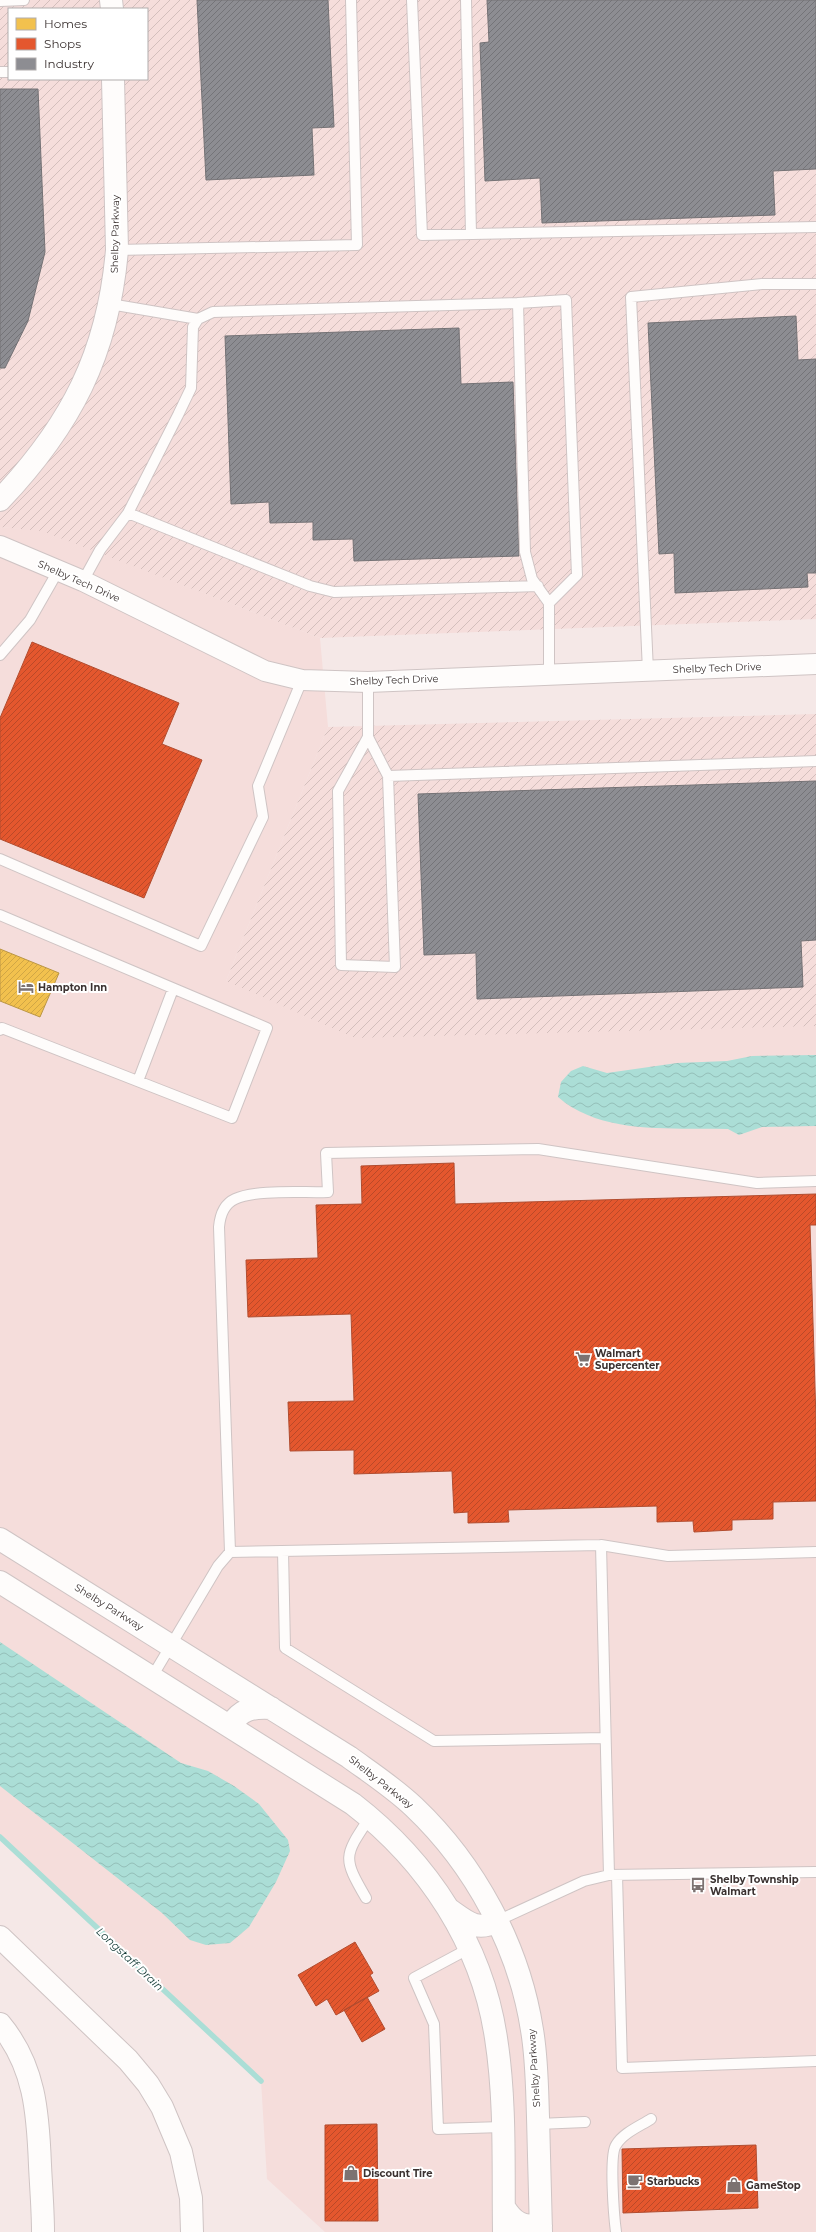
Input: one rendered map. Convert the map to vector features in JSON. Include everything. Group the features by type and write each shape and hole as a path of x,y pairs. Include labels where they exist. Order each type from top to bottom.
{"main road":[{"name":"Shelby Parkway","path":"0,500 38,458 71,410 95,355 110,304 117,250 113,80"},
{"name":"Shelby Parkway","path":"0,1539 271,1708 376,1776 413,1806 456,1854 468,1871 497,1921 520,1976 532,2029 538,2124 541,2229"},
{"path":"0,1582 331,1789 370,1817 403,1848 436,1888 450,1910 470,1948 486,1993 496,2039 502,2127 504,2232"},
{"path":"230,1726 236,1716 244,1710 255,1707 271,1708"},
{"path":"450,1910 469,1923 478,1926 487,1927 497,1921"},
{"path":"0,1937 117,2049 148,2084 162,2107 181,2152 190,2191 192,2232"},
{"path":"0,2024 21,2058 31,2085 38,2113 43,2232"},
{"path":"504,2206 511,2219 519,2224 541,2229"}],"street":[{"name":"Shelby Tech Drive","path":"0,546 83,581 265,671 302,680 368,682 816,664"}],"lane":[{"path":"0,1 24,0"},
{"path":"117,250 358,244 351,0"},
{"path":"412,0 422,235 816,227"},
{"path":"466,0 470,234"},
{"path":"648,671 631,297 762,284 816,284"},
{"path":"83,581 100,550 128,513 191,388 191,337 193,327 198,319 213,312 518,303 566,300 577,574 549,603"},
{"path":"518,303 525,552 532,578 549,603 549,674"},
{"path":"110,304 198,319"},
{"path":"128,513 310,586 334,592 538,586"},
{"path":"0,655 30,620 58,571"},
{"path":"0,859 201,946 263,817 258,786 302,680"},
{"path":"368,682 368,737 388,776 395,967 341,965 338,791 368,737"},
{"path":"388,776 816,761"},
{"path":"0,916 267,1028 232,1118 1,1028"},
{"path":"138,1081 173,989"},
{"path":"152,1677 218,1566 230,1552 219,1227 220,1218 225,1208 234,1199 247,1195 328,1192 326,1153 538,1149 757,1183 816,1181"},
{"path":"230,1552 601,1545 668,1556 816,1552"},
{"path":"601,1545 606,1738 622,2068 816,2061"},
{"path":"283,1551 285,1648 434,1741 606,1738"},
{"path":"366,1898 352,1874 348,1860 352,1844 370,1817"},
{"path":"497,1921 584,1881 613,1875 816,1872"},
{"path":"470,1948 414,1978 434,2024 438,2128 502,2127"},
{"path":"616,2232 612,2161 615,2146 626,2135 651,2119"},
{"path":"538,2124 585,2122"}],"shaded area":[{"path":"0,0 816,0 816,619 320,638 42,531 0,527"},
{"path":"0,527 42,530 320,638 328,727 226,981 816,1026 816,2232 325,2232 267,2179 261,2081 0,1837"},
{"path":"816,714 816,1026 355,1038 226,981 328,727"}],"water":[{"path":"816,1055 816,1126 762,1127 739,1135 728,1129 639,1127 617,1124 596,1118 576,1109 558,1097 561,1082 571,1071 583,1066 607,1073 677,1063 727,1061 752,1056"},
{"path":"0,1642 181,1763 208,1771 234,1786 259,1804 288,1840 290,1851 276,1882 249,1927 230,1943 206,1945 190,1940 162,1913 0,1786"}],"building: Homes":[{"name":"Hampton Inn","path":"0,949 59,973 40,1017 0,1001"}],"building: Shops":[{"path":"32,642 179,703 162,744 202,760 144,898 0,839 0,718"},
{"name":"Walmart Supercenter","path":"454,1163 455,1204 816,1194 816,1225 810,1225 816,1420 816,1501 773,1502 773,1519 732,1520 732,1530 694,1532 693,1521 657,1522 657,1506 508,1510 509,1522 468,1523 468,1512 454,1513 452,1471 354,1474 354,1450 290,1451 288,1402 354,1401 351,1314 248,1317 246,1260 318,1258 316,1205 362,1204 361,1166"},
{"path":"355,1942 373,1973 370,1975 379,1991 336,2015 327,1999 316,2006 298,1975"},
{"path":"367,1997 385,2029 362,2042 344,2010"},
{"name":"Discount Tire","path":"377,2124 378,2221 325,2221 325,2125"},
{"path":"756,2145 758,2208 623,2213 622,2149"}],"building: Industry":[{"path":"197,0 328,0 334,127 312,128 314,175 206,180"},
{"path":"487,0 816,0 816,169 773,171 775,215 542,223 540,178 485,181 480,43 489,42"},
{"path":"0,89 38,89 45,252 28,321 5,368 0,368"},
{"path":"796,316 798,360 816,359 816,573 807,573 808,587 675,593 674,553 659,554 648,323"},
{"path":"459,328 461,384 513,382 519,556 354,561 353,539 313,540 313,522 270,523 269,502 231,504 225,336"},
{"path":"816,781 816,940 801,941 803,987 477,999 476,953 424,955 418,794"}],"waterway":[{"name":"Longstaff Drain","path":"0,1837 261,2081"}],"place":[{"name":"Hampton Inn","path":"26,987"},
{"name":"Walmart Supercenter","path":"583,1359"},
{"name":"Shelby Township Walmart","path":"698,1885"},
{"name":"Discount Tire","path":"351,2173"},
{"name":"Starbucks","path":"635,2181"},
{"name":"GameStop","path":"734,2185"}]}
